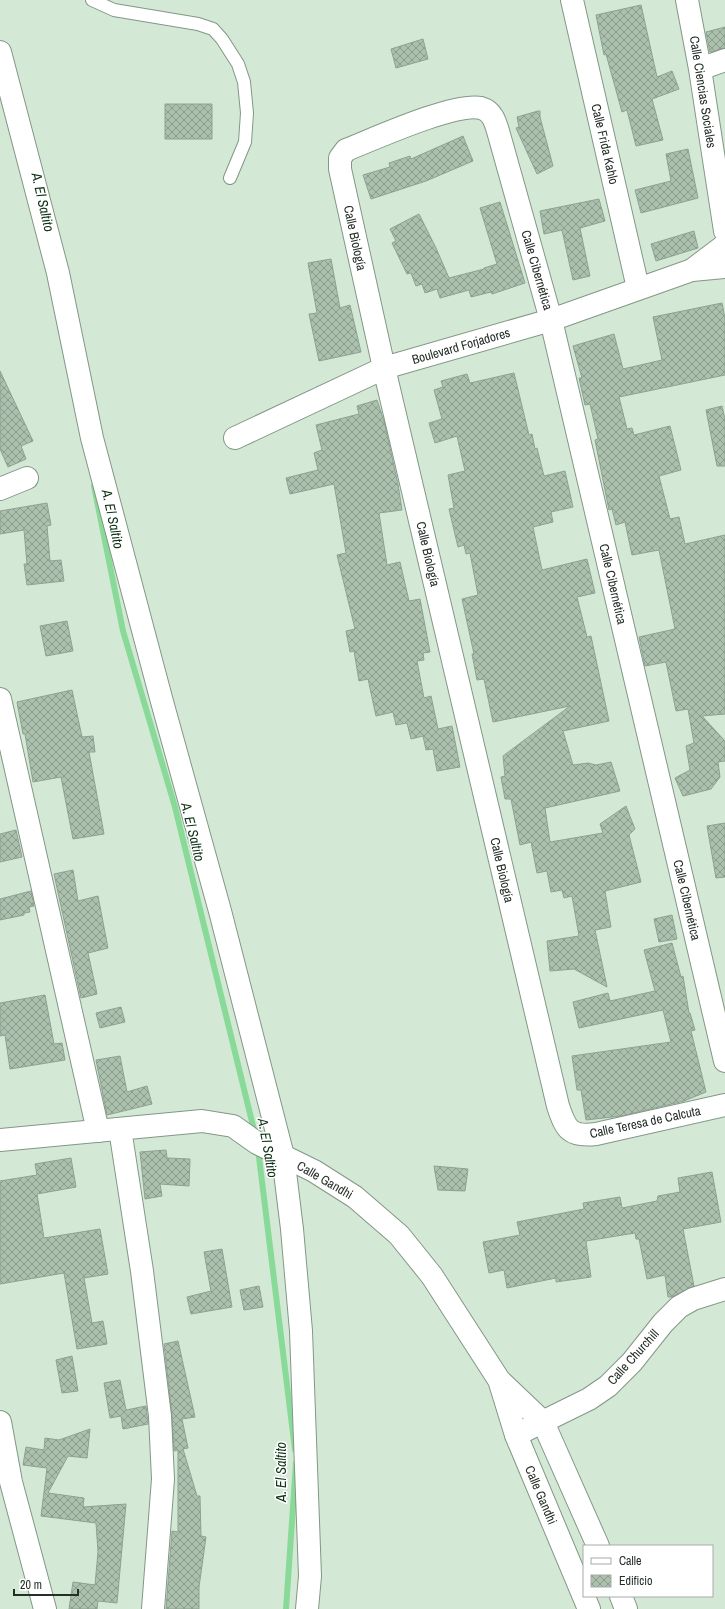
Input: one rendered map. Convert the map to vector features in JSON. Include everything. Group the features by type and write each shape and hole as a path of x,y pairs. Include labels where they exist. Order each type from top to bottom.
{"street":[{"name":"Calle Frida Kahlo","path":"572,0 638,288"},
{"name":"Calle Ciencias Sociales","path":"687,0 700,69 725,231"},
{"path":"0,52 58,273 92,438 161,698 220,911 283,1156 292,1229 301,1331 310,1576 306,1609"},
{"path":"700,69 725,60"},
{"name":"Calle Biología","path":"488,112 481,108 472,107 457,109 427,118 346,150 340,158 340,169 384,368 558,1106"},
{"name":"Calle Cibernética","path":"488,112 494,119 498,131 552,320 725,1061"},
{"name":"Boulevard Forjadores","path":"692,270 725,245"},
{"name":"Boulevard Forjadores","path":"235,438 384,368 552,320 638,288 692,270 725,267"},
{"path":"0,489 27,478"},
{"path":"0,699 98,1131"},
{"name":"Calle Teresa de Calcuta","path":"558,1106 568,1130 575,1134 585,1136 725,1105"},
{"name":"Calle Gandhi","path":"0,1140 202,1121 233,1126 257,1143 314,1171 355,1197 399,1235 432,1276 499,1380 543,1422 598,1545"},
{"path":"120,1129 142,1271 160,1416 163,1479 153,1609"},
{"name":"Calle Churchill","path":"516,1435 589,1399 608,1386 632,1362 664,1323 679,1308 693,1299 725,1289"},
{"name":"Calle Gandhi","path":"499,1380 516,1435 583,1595"},
{"path":"0,1422 12,1482 46,1609"},
{"name":"Calle Gandhi","path":"584,1597 589,1609"},
{"path":"621,1597 626,1609"}],"lane":[{"path":"92,0 114,10 198,24 213,29 222,38 238,64 244,82 247,114 245,142 230,178"}],"building":[{"path":"641,5 657,77 672,71 679,89 652,99 663,140 636,146 627,110 622,112 606,54 604,55 596,15"},
{"path":"725,27 725,48 710,52 706,32"},
{"path":"423,39 428,59 396,68 391,49"},
{"path":"165,104 212,104 212,139 165,139"},
{"path":"540,111 540,117 553,166 537,174 516,128 519,127 517,117"},
{"path":"463,136 473,161 426,181 371,199 363,175 390,167 389,163 410,156 411,159"},
{"path":"688,149 698,198 641,213 635,190 671,181 666,154"},
{"path":"599,199 605,221 580,228 590,276 573,280 562,230 544,234 540,211"},
{"path":"500,202 525,283 492,294 491,292 471,297 469,290 440,298 437,289 425,293 422,284 416,286 411,273 407,274 392,243 396,241 390,229 419,214 449,278 497,264 480,208"},
{"path":"694,231 698,248 656,261 651,244"},
{"path":"331,259 340,308 350,305 361,352 319,361 309,314 317,313 308,263"},
{"path":"722,303 725,318 725,375 619,397 627,429 632,428 634,435 670,426 681,470 659,476 670,519 679,517 685,544 725,535 725,714 702,716 725,741 725,761 718,762 720,777 711,789 683,796 675,778 690,770 686,746 694,743 688,709 676,711 666,662 645,666 639,637 675,629 659,550 632,555 625,522 616,525 612,509 609,510 595,440 598,439 590,404 585,405 579,378 582,378 573,346 614,334 623,369 662,360 653,317"},
{"path":"0,371 33,441 21,446 26,459 8,467 0,449"},
{"path":"514,373 529,435 532,434 535,449 537,448 544,476 565,471 573,507 551,512 553,522 533,527 542,570 587,559 595,593 577,597 587,637 591,636 609,721 563,731 573,765 588,763 596,765 611,762 620,791 545,808 550,842 603,833 600,824 626,806 635,829 629,835 641,882 605,891 611,927 595,930 607,987 574,969 550,971 547,941 579,936 572,896 564,898 562,890 551,892 547,871 537,873 531,842 520,845 511,799 505,799 501,777 505,776 503,756 570,706 493,722 484,679 477,680 472,654 474,654 462,599 478,595 470,553 466,554 464,545 458,547 449,509 454,508 448,475 465,471 457,436 435,443 429,423 442,419 434,390 443,387 441,381 467,374 470,383"},
{"path":"377,400 384,421 398,484 402,510 379,513 387,565 400,562 409,601 420,599 430,652 423,653 424,660 417,661 424,698 431,696 438,729 452,726 460,767 437,771 433,749 426,750 423,736 411,739 407,723 396,725 393,712 376,716 368,679 359,681 354,651 350,652 346,631 355,629 337,555 346,553 334,484 290,494 286,478 318,470 314,453 322,450 316,425 359,414 357,406"},
{"path":"722,406 725,419 725,466 717,466 706,410"},
{"path":"47,503 51,525 47,526 50,561 61,560 64,581 27,585 24,564 27,564 24,530 0,534 0,511"},
{"path":"67,621 73,651 46,656 40,626"},
{"path":"72,690 82,737 93,736 95,752 89,752 104,834 73,839 61,777 33,782 25,734 23,734 17,702"},
{"path":"725,823 725,877 716,878 707,826"},
{"path":"16,830 22,857 0,862 0,834"},
{"path":"73,870 78,901 98,896 108,948 88,953 97,994 81,998 54,874"},
{"path":"31,891 34,906 29,907 30,912 24,913 24,915 0,920 0,899"},
{"path":"672,915 677,939 659,942 654,919"},
{"path":"672,943 681,977 683,976 689,1013 695,1030 691,1031 706,1092 684,1101 621,1116 586,1120 581,1090 577,1090 572,1056 671,1042 663,1010 579,1028 573,1002 608,993 610,1001 655,991 644,950"},
{"path":"45,995 54,1044 62,1043 65,1060 10,1069 5,1035 0,1036 0,1003"},
{"path":"121,1007 125,1022 100,1028 96,1013"},
{"path":"120,1056 127,1092 147,1086 152,1104 107,1115 96,1060"},
{"path":"166,1150 167,1158 190,1159 189,1186 160,1184 162,1196 145,1199 140,1152"},
{"path":"71,1158 76,1187 37,1194 44,1238 100,1229 108,1274 84,1278 92,1323 103,1321 107,1344 77,1349 64,1273 0,1284 0,1181 37,1175 35,1164"},
{"path":"434,1166 468,1169 465,1191 438,1190"},
{"path":"712,1172 721,1222 683,1229 694,1286 672,1297 668,1297 665,1275 647,1279 639,1239 636,1239 635,1233 586,1241 591,1277 556,1282 556,1278 507,1288 504,1270 489,1273 483,1242 520,1235 517,1222 584,1209 583,1203 620,1197 622,1208 657,1201 658,1196 680,1192 678,1178"},
{"path":"222,1249 232,1307 191,1314 187,1297 211,1291 204,1252"},
{"path":"259,1286 263,1307 244,1310 240,1290"},
{"path":"178,1341 195,1417 182,1419 188,1448 183,1449 197,1496 200,1496 201,1536 206,1537 199,1587 199,1609 166,1609 172,1531 178,1532 178,1450 174,1451 172,1415 164,1344"},
{"path":"72,1356 78,1391 62,1393 56,1360"},
{"path":"120,1380 126,1410 146,1406 148,1424 123,1429 121,1416 110,1418 104,1383"},
{"path":"90,1429 87,1458 68,1456 48,1493 84,1498 83,1507 126,1504 117,1603 98,1601 97,1609 69,1609 73,1582 95,1585 98,1552 96,1523 41,1516 47,1468 23,1465 26,1447 44,1450 45,1438 59,1440"}],"waterway":[{"name":"A. El Saltito","path":"94,486 123,631 175,807 255,1134"},
{"name":"A. El Saltito","path":"258,1149 295,1450"},
{"name":"A. El Saltito","path":"286,1609 296,1463"}]}
